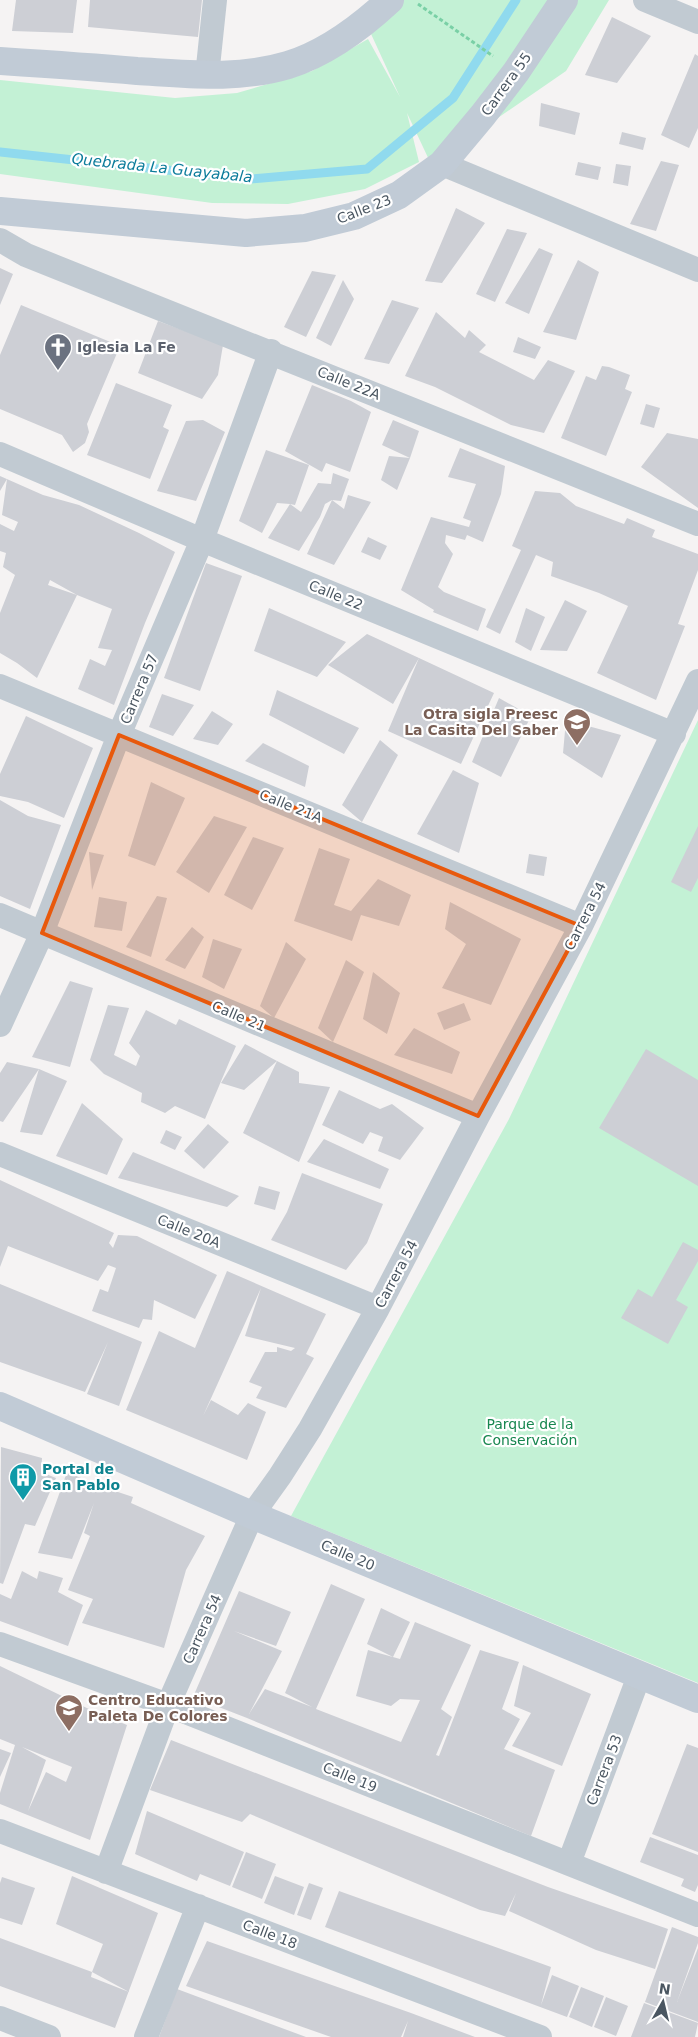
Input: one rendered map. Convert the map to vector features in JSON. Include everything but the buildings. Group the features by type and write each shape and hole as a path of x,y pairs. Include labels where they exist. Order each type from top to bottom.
{"street":[{"path":"207,76 215,0"},
{"path":"0,61 207,76 246,74 288,65 327,48 366,22 390,0"},
{"name":"Carrera 55","path":"442,164 516,72 564,0"},
{"path":"645,0 698,22"},
{"path":"442,164 698,270"},
{"name":"Calle 23","path":"0,211 246,233 305,228 354,216 400,195 442,164"},
{"name":"Calle 22A","path":"0,240 26,254 698,524"},
{"name":"Carrera 57","path":"0,1025 42,932 119,735 202,540 271,351"},
{"name":"Calle 22","path":"0,454 202,540 674,734"},
{"name":"Carrera 54","path":"106,1872 168,1705 252,1515 310,1430 378,1308 478,1116 581,926 698,681"},
{"name":"Calle 21A","path":"0,686 581,926"},
{"name":"Calle 21","path":"0,915 478,1116"},
{"name":"Calle 20A","path":"0,1154 378,1308"},
{"name":"Calle 20","path":"0,1406 252,1515 698,1699"},
{"name":"Calle 19","path":"0,1644 168,1705 698,1915"},
{"name":"Carrera 53","path":"569,1863 639,1676"},
{"name":"Calle 18","path":"0,1831 540,2037"},
{"path":"146,2037 198,1906"},
{"path":"0,2018 49,2037"}],"path":[{"path":"413,0 494,57"}],"highlighted area":[{"path":"119,735 581,926 478,1116 42,933"}],"green space":[{"path":"390,0 609,0 566,71 431,164 407,113 419,162 365,189 288,204 212,203 0,174 0,80 175,98 237,93 312,71 368,39 400,97 366,23"},
{"name":"Parque de la Conservación","path":"698,720 698,1683 291,1516 509,1119"}],"waterway":[{"name":"Quebrada La Guayabala","path":"0,152 250,179 367,169 453,98 516,0"}],"place":[{"name":"Iglesia La Fe","path":"58,371"},
{"name":"Otra sigla Preesc La Casita Del Saber","path":"577,746"},
{"name":"Portal de San Pablo","path":"23,1501"},
{"name":"Centro Educativo Paleta De Colores","path":"69,1732"}]}
